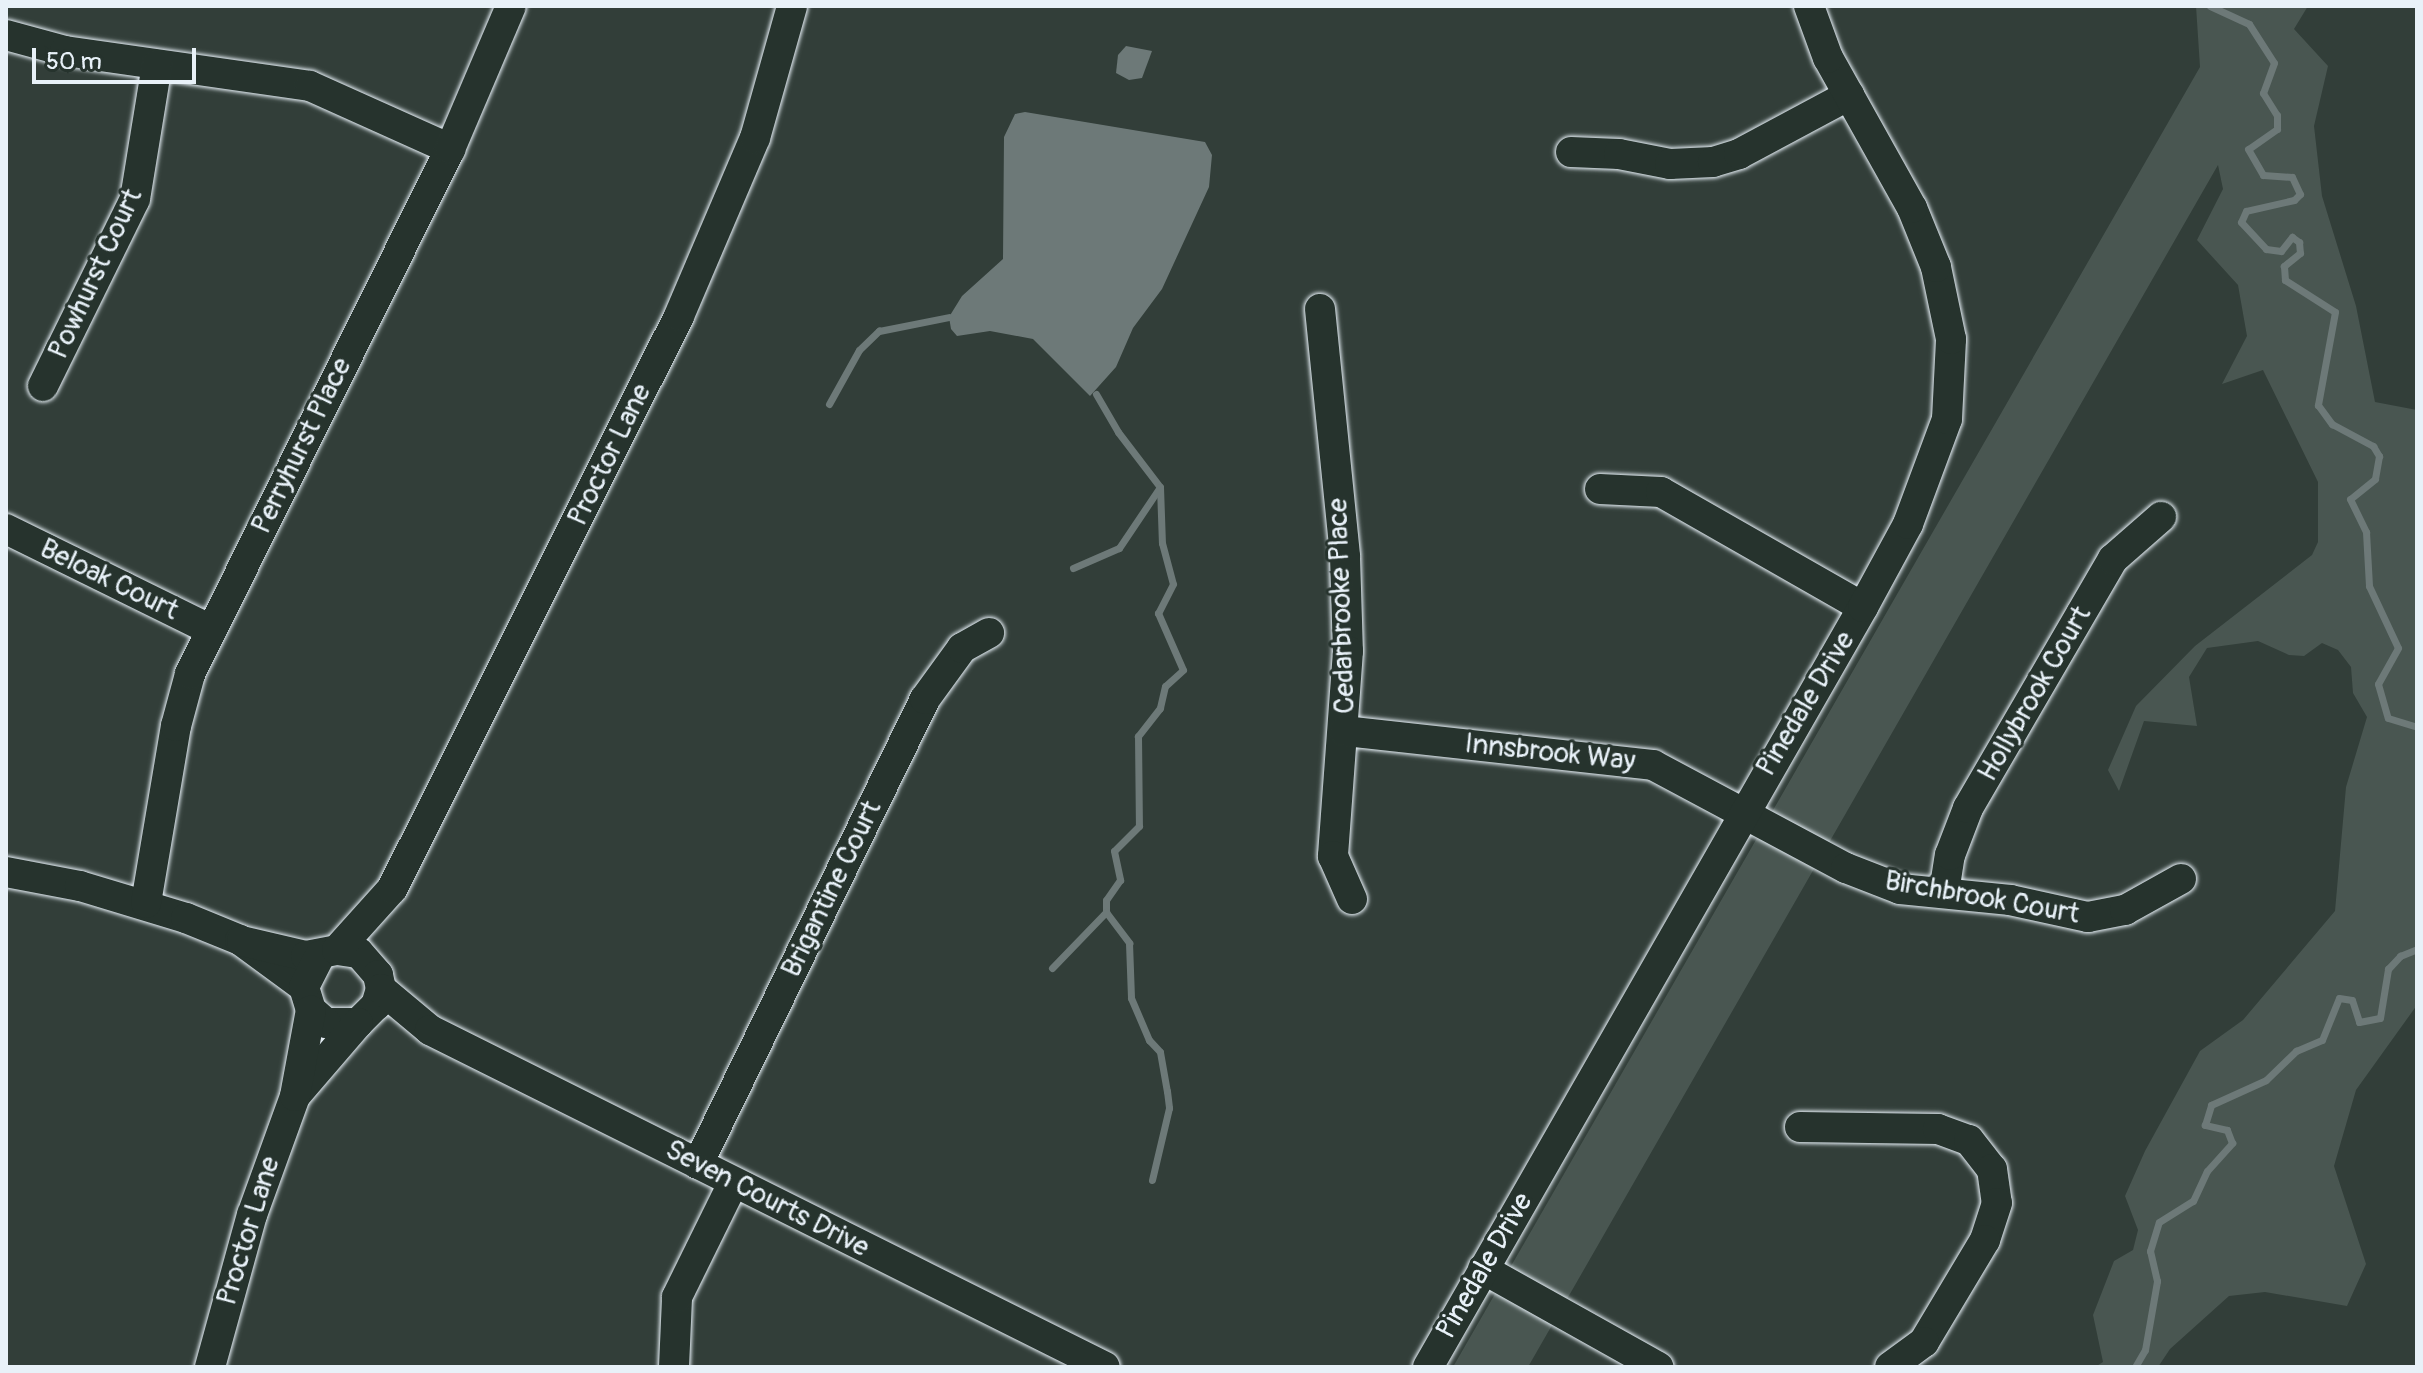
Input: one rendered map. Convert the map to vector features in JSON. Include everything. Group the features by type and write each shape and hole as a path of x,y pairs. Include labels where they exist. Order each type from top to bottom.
{"street":[{"name":"Perryhurst Place","path":"146,903 182,698 211,630 450,149 511,6"},
{"name":"Proctor Lane","path":"328,953 392,889 679,316 755,138 792,6"},
{"name":"Pinedale Drive","path":"1428,1367 1743,811 1863,607 1908,524 1947,419 1951,339 1947,303 1924,235 1828,58 1809,6"},
{"path":"6,35 65,51 310,86 450,149"},
{"name":"Powhurst Court","path":"43,386 135,199 157,65"},
{"path":"1571,152 1619,154 1670,164 1713,162 1739,154 1849,95"},
{"name":"Cedarbrooke Place","path":"1320,309 1345,557 1345,731 1333,856 1352,899"},
{"path":"1600,489 1661,492 1863,607"},
{"name":"Hollybrook Court","path":"1944,892 1957,833 1984,781 2113,559 2161,517"},
{"name":"Beloak Court","path":"6,529 211,630"},
{"name":"Brigantine Court","path":"698,1164 925,699 962,648 989,633"},
{"name":"Innsbrook Way","path":"1345,731 1623,758 1683,777 1743,811"},
{"name":"Birchbrook Court","path":"1743,811 1864,877 1900,889 1944,892 2088,917 2125,910 2181,879"},
{"path":"6,872 146,903 240,940 328,953 359,953 380,982 362,1019 326,1023 307,998 240,940"},
{"name":"Proctor Lane","path":"380,982 392,889"},
{"path":"307,998 328,953"},
{"name":"Seven Courts Drive","path":"380,982 430,1030 1105,1367"},
{"name":"Proctor Lane","path":"210,1367 252,1215 295,1096 307,998"},
{"name":"Proctor Lane","path":"295,1096 362,1019"},
{"name":"Seven Courts Drive","path":"362,1019 430,1030"},
{"path":"1800,1127 1938,1129 1969,1140 1992,1169 1997,1203 1985,1240 1924,1342 1890,1367"},
{"path":"674,1367 677,1297 733,1183"},
{"path":"1483,1269 1658,1367"}],"shaded area":[{"path":"2196,6 2308,6 2294,29 2328,66 2314,126 2322,196 2356,306 2375,402 2417,410 2417,1005 2356,1090 2334,1166 2366,1264 2347,1306 2265,1292 2229,1296 2170,1349 2158,1367 2095,1367 2103,1362 2093,1315 2114,1261 2133,1250 2138,1230 2125,1196 2145,1151 2200,1051 2243,1020 2335,911 2346,787 2367,717 2353,693 2351,667 2338,650 2322,643 2304,656 2289,655 2258,641 2207,648 2189,677 2197,726 2144,721 2119,791 2108,770 2136,706 2195,646 2312,555 2318,542 2318,482 2263,370 2222,384 2247,336 2238,285 2197,240 2223,189 2218,165 1528,1367 1453,1367 2200,67"},
{"path":"1126,46 1152,51 1142,78 1129,80 1116,73 1118,55"},
{"path":"1025,112 1205,142 1212,155 1209,187 1162,289 1133,328 1116,367 1090,396 1033,339 990,331 957,336 951,329 949,317 962,296 1003,259 1004,137 1015,114"}],"waterway":[{"path":"2210,6 2249,24 2274,63 2263,93 2277,115 2277,129 2248,149 2263,175 2292,177 2300,194 2294,200 2246,211 2241,222 2266,249 2281,251 2292,237 2299,242 2300,253 2284,266 2285,280 2335,312 2318,405 2332,424 2373,446 2379,456 2375,479 2350,499 2366,532 2369,586 2398,648 2378,684 2388,718 2417,727"},
{"path":"829,404 859,350 879,331 949,317"},
{"path":"1096,394 1118,432 1160,487 1162,543 1173,584 1158,613 1183,670 1165,686 1160,708 1138,736 1139,826 1114,851 1120,880 1106,900 1106,912 1129,943 1131,998 1149,1040 1160,1052 1167,1091 1169,1108 1152,1180"},
{"path":"1073,568 1119,548 1160,487"},
{"path":"1052,968 1106,912"},
{"path":"2135,1367 2145,1350 2157,1281 2150,1251 2159,1222 2193,1201 2207,1171 2232,1143 2227,1130 2205,1125 2211,1105 2266,1080 2296,1051 2322,1040 2339,998 2352,1000 2359,1022 2380,1018 2388,969 2400,956 2417,949"}]}
